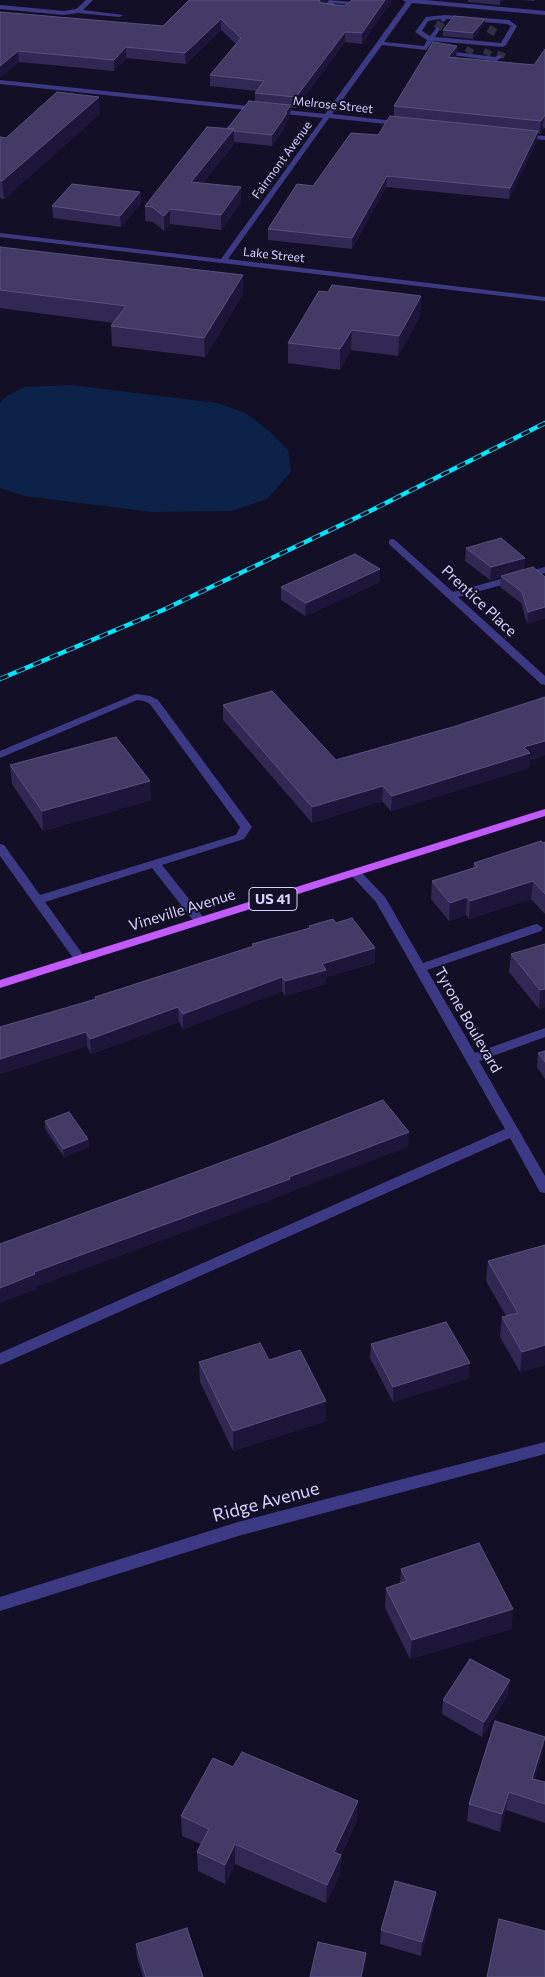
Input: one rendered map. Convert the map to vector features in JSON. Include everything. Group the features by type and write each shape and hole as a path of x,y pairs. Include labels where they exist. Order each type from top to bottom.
{"main road":[{"name":"Vineville Avenue","path":"0,984 545,812"}],"street":[{"path":"78,11 90,0"},
{"path":"405,0 545,13"},
{"name":"Fairmont Avenue","path":"224,261 411,0"},
{"path":"454,18 461,5"},
{"path":"0,7 64,13 78,11 120,15"},
{"path":"509,22 515,10"},
{"path":"454,18 496,23 509,22 514,26 496,59 487,50 457,49 418,32 426,19 454,18"},
{"path":"426,48 437,29"},
{"path":"487,50 490,34"},
{"path":"380,43 426,48 502,51"},
{"name":"Melrose Street","path":"0,82 406,124"},
{"path":"515,135 545,138"},
{"name":"Lake Street","path":"0,235 545,299"},
{"name":"Prentice Place","path":"392,542 544,679"},
{"path":"451,596 543,573"},
{"path":"0,755 136,697 146,698 154,702 246,827 240,837 37,900"},
{"path":"0,848 80,959"},
{"path":"154,864 200,921"},
{"name":"Tyrone Boulevard","path":"355,873 381,900 545,1188"},
{"path":"420,968 537,928"},
{"path":"472,1059 545,1032"},
{"path":"0,1359 512,1131"},
{"name":"Ridge Avenue","path":"0,1604 238,1529 545,1448"}],"water":[{"path":"71,385 217,403 245,413 268,430 288,450 291,472 267,499 232,511 152,512 24,496 0,488 0,403 7,396 25,387"}],"building":[{"path":"189,0 320,0 322,3 345,6 352,0 385,0 362,33 345,32 296,97 255,93 264,81 210,75 241,38 221,19 185,53 126,47 114,60 18,51 0,66 0,12 163,26"},
{"path":"454,16 485,19 473,33 443,30"},
{"path":"433,42 457,46 448,57 534,65 545,49 545,115 541,121 394,106"},
{"path":"57,92 99,97 2,181 0,180 0,137 6,138"},
{"path":"249,101 291,105 272,135 227,129"},
{"path":"390,116 538,131 510,188 387,176 352,238 268,229 297,184 313,186 351,133 378,135"},
{"path":"207,127 234,129 191,182 241,187 221,215 170,209 164,216 152,207 145,206"},
{"path":"72,184 140,192 120,216 52,206"},
{"path":"0,247 243,275 204,338 111,326 126,306 0,290"},
{"path":"332,285 421,296 399,336 352,330 340,349 288,343 319,291 328,292"},
{"path":"501,538 525,558 491,567 466,548"},
{"path":"355,554 380,569 306,603 281,587"},
{"path":"533,567 545,577 545,607 528,612 522,592 501,576"},
{"path":"272,691 336,760 456,726 545,697 545,741 524,747 530,753 392,796 383,786 312,807 223,705"},
{"path":"116,737 150,781 42,811 10,765"},
{"path":"541,841 545,842 545,894 533,881 470,901 467,897 450,903 432,881 477,867 474,863"},
{"path":"352,918 375,948 322,964 326,970 285,981 282,977 183,1014 178,1007 90,1039 86,1032 0,1059 0,1027 96,999 95,997 254,946 252,944 310,928 309,926 333,919 336,923"},
{"path":"545,944 545,989 540,990 511,954"},
{"path":"545,1051 545,1062 538,1053"},
{"path":"383,1100 409,1132 289,1177 290,1179 34,1272 35,1274 0,1288 0,1244 266,1146"},
{"path":"69,1112 88,1139 63,1149 45,1121"},
{"path":"545,1245 545,1345 522,1352 502,1317 518,1313 488,1261"},
{"path":"446,1322 470,1363 393,1387 371,1344"},
{"path":"260,1343 269,1360 300,1350 326,1401 233,1431 199,1362"},
{"path":"479,1543 513,1609 412,1640 386,1588 407,1581 401,1569"},
{"path":"470,1659 510,1680 484,1722 443,1700"},
{"path":"495,1721 545,1737 532,1779 545,1782 545,1804 509,1792 502,1814 469,1804"},
{"path":"242,1752 358,1801 334,1852 341,1855 327,1885 235,1844 225,1865 197,1852 209,1829 181,1816 213,1758 233,1767"},
{"path":"395,1881 436,1892 422,1942 381,1930"},
{"path":"499,1919 545,1931 545,1977 487,1977"},
{"path":"187,1928 203,1977 146,1977 136,1944"},
{"path":"318,1942 366,1953 361,1977 310,1977"}],"tunnel":[{"path":"437,29 443,20"},
{"path":"490,34 495,25"},
{"path":"468,53 471,48"},
{"path":"486,55 489,50"},
{"path":"500,57 502,52"}],"railway":[{"path":"0,679 163,610 366,513 545,423"}]}
